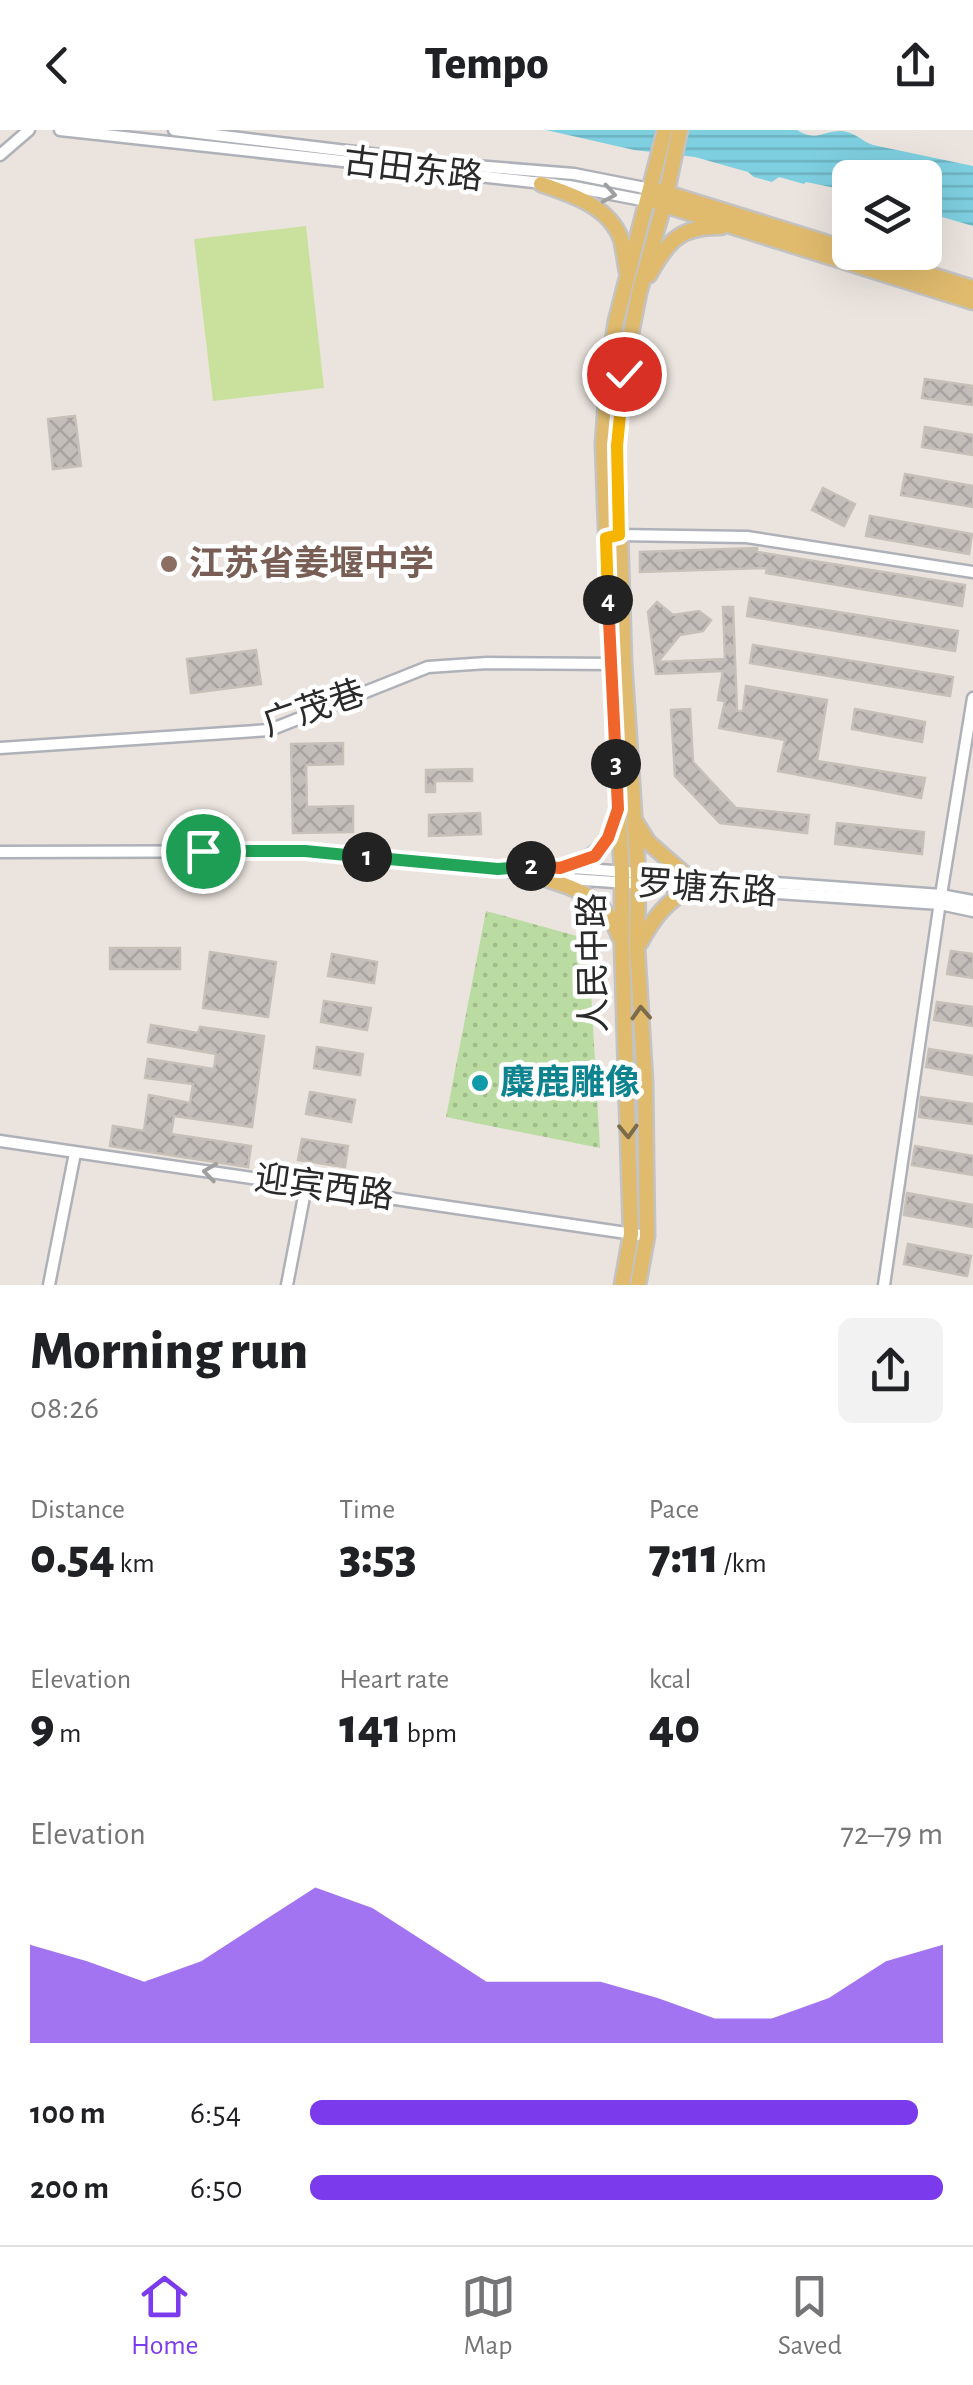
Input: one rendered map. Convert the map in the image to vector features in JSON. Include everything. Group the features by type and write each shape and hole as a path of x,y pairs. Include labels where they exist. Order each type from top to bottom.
{"main road":[{"path":"664,166 666,130"},
{"path":"664,166 680,130"},
{"name":"人民中路","path":"613,536 603,444 608,374 616,321 648,195 664,166"},
{"name":"人民中路","path":"630,878 618,809 613,536 617,438 639,293 665,198 664,166"},
{"path":"541,184 580,198 608,217 620,238 628,276"},
{"path":"648,195 832,245"},
{"path":"665,198 738,228 973,302"},
{"path":"639,293 675,238 693,228 738,228"},
{"path":"916,270 973,288"},
{"name":"人民中路","path":"617,663 635,821 630,878 631,1234 622,1285"},
{"path":"560,868 595,856 608,838 618,809"},
{"path":"540,877 576,889 598,902 630,946 690,882 648,842 635,821"},
{"name":"人民中路","path":"630,946 645,1082 648,1236 638,1285"}],"street":[{"path":"0,155 29,130"},
{"name":"古田东路","path":"60,130 648,195"},
{"name":"古田东路","path":"174,130 463,165 574,174 648,195"},
{"path":"243,130 257,140"},
{"path":"613,536 748,536 973,572"},
{"name":"广茂巷","path":"0,748 270,730 428,667 617,663"},
{"path":"884,1285 973,698"},
{"path":"0,852 305,851 498,869"},
{"name":"罗塘东路","path":"498,869 532,866 630,878"},
{"name":"罗塘东路","path":"498,869 540,877 630,878 973,901"},
{"name":"罗塘东路","path":"940,900 973,910"},
{"name":"迎宾西路","path":"0,1141 648,1236"},
{"path":"49,1285 76,1153"},
{"path":"287,1285 306,1186"}],"green space":[{"path":"306,226 324,388 213,401 194,239"},
{"path":"486,911 588,939 600,1148 446,1117"}],"water":[{"path":"546,130 797,130 814,136 846,131 873,145 973,166 973,226 942,217 942,160 832,160 832,187 779,177 772,182 695,157 634,150"}],"building":[{"path":"925,379 973,386 973,405 922,398"},
{"path":"75,416 81,466 53,469 48,419"},
{"path":"925,427 973,435 973,455 922,447"},
{"path":"905,474 973,486 973,507 901,495"},
{"path":"823,488 855,504 844,526 812,510"},
{"path":"870,516 972,534 969,554 866,536"},
{"path":"757,548 757,552 965,585 962,606 766,573 767,568 640,572 640,552"},
{"path":"750,598 958,631 955,651 747,616"},
{"path":"657,602 673,615 699,611 711,620 703,631 680,635 658,662 725,659 723,607 733,607 737,711 743,711 746,686 827,700 817,761 925,778 921,798 778,771 785,740 719,728 725,701 718,700 723,671 656,674 648,612"},
{"path":"753,645 953,677 950,696 750,663"},
{"path":"256,650 261,684 191,693 187,659"},
{"path":"690,709 693,762 736,808 809,815 807,833 720,823 675,776 671,710"},
{"path":"855,709 925,722 922,742 852,729"},
{"path":"343,743 343,764 306,765 307,807 353,806 353,832 293,833 291,744"},
{"path":"472,769 472,781 435,781 435,792 426,792 426,770"},
{"path":"480,813 481,834 429,836 429,815"},
{"path":"837,823 924,832 922,854 835,844"},
{"path":"110,948 180,948 180,969 110,969"},
{"path":"951,951 973,954 973,978 947,974"},
{"path":"210,952 276,962 268,1017 203,1008"},
{"path":"332,954 377,962 374,983 328,976"},
{"path":"324,1001 371,1008 367,1030 321,1022"},
{"path":"937,1002 973,1007 973,1026 934,1020"},
{"path":"151,1025 198,1033 200,1027 264,1036 252,1127 174,1116 171,1134 251,1146 248,1167 110,1146 113,1126 144,1131 149,1095 190,1103 193,1084 145,1078 148,1059 214,1069 216,1054 148,1042"},
{"path":"317,1047 363,1054 360,1075 314,1068"},
{"path":"929,1049 973,1056 973,1075 926,1067"},
{"path":"310,1092 355,1100 351,1122 306,1114"},
{"path":"921,1097 973,1104 973,1124 919,1117"},
{"path":"302,1139 348,1146 345,1167 298,1160"},
{"path":"915,1146 973,1156 973,1175 912,1165"},
{"path":"907,1193 973,1205 973,1227 904,1215"},
{"path":"908,1244 971,1256 967,1276 904,1264"}],"place":[{"name":"江苏省姜堰中学","path":"169,564"},
{"name":"麋鹿雕像","path":"480,1083"}],"route":[{"path":"203,851 305,851 498,869 560,868 595,856 608,838 618,809 606,538 619,535 617,438 624,374"}]}
